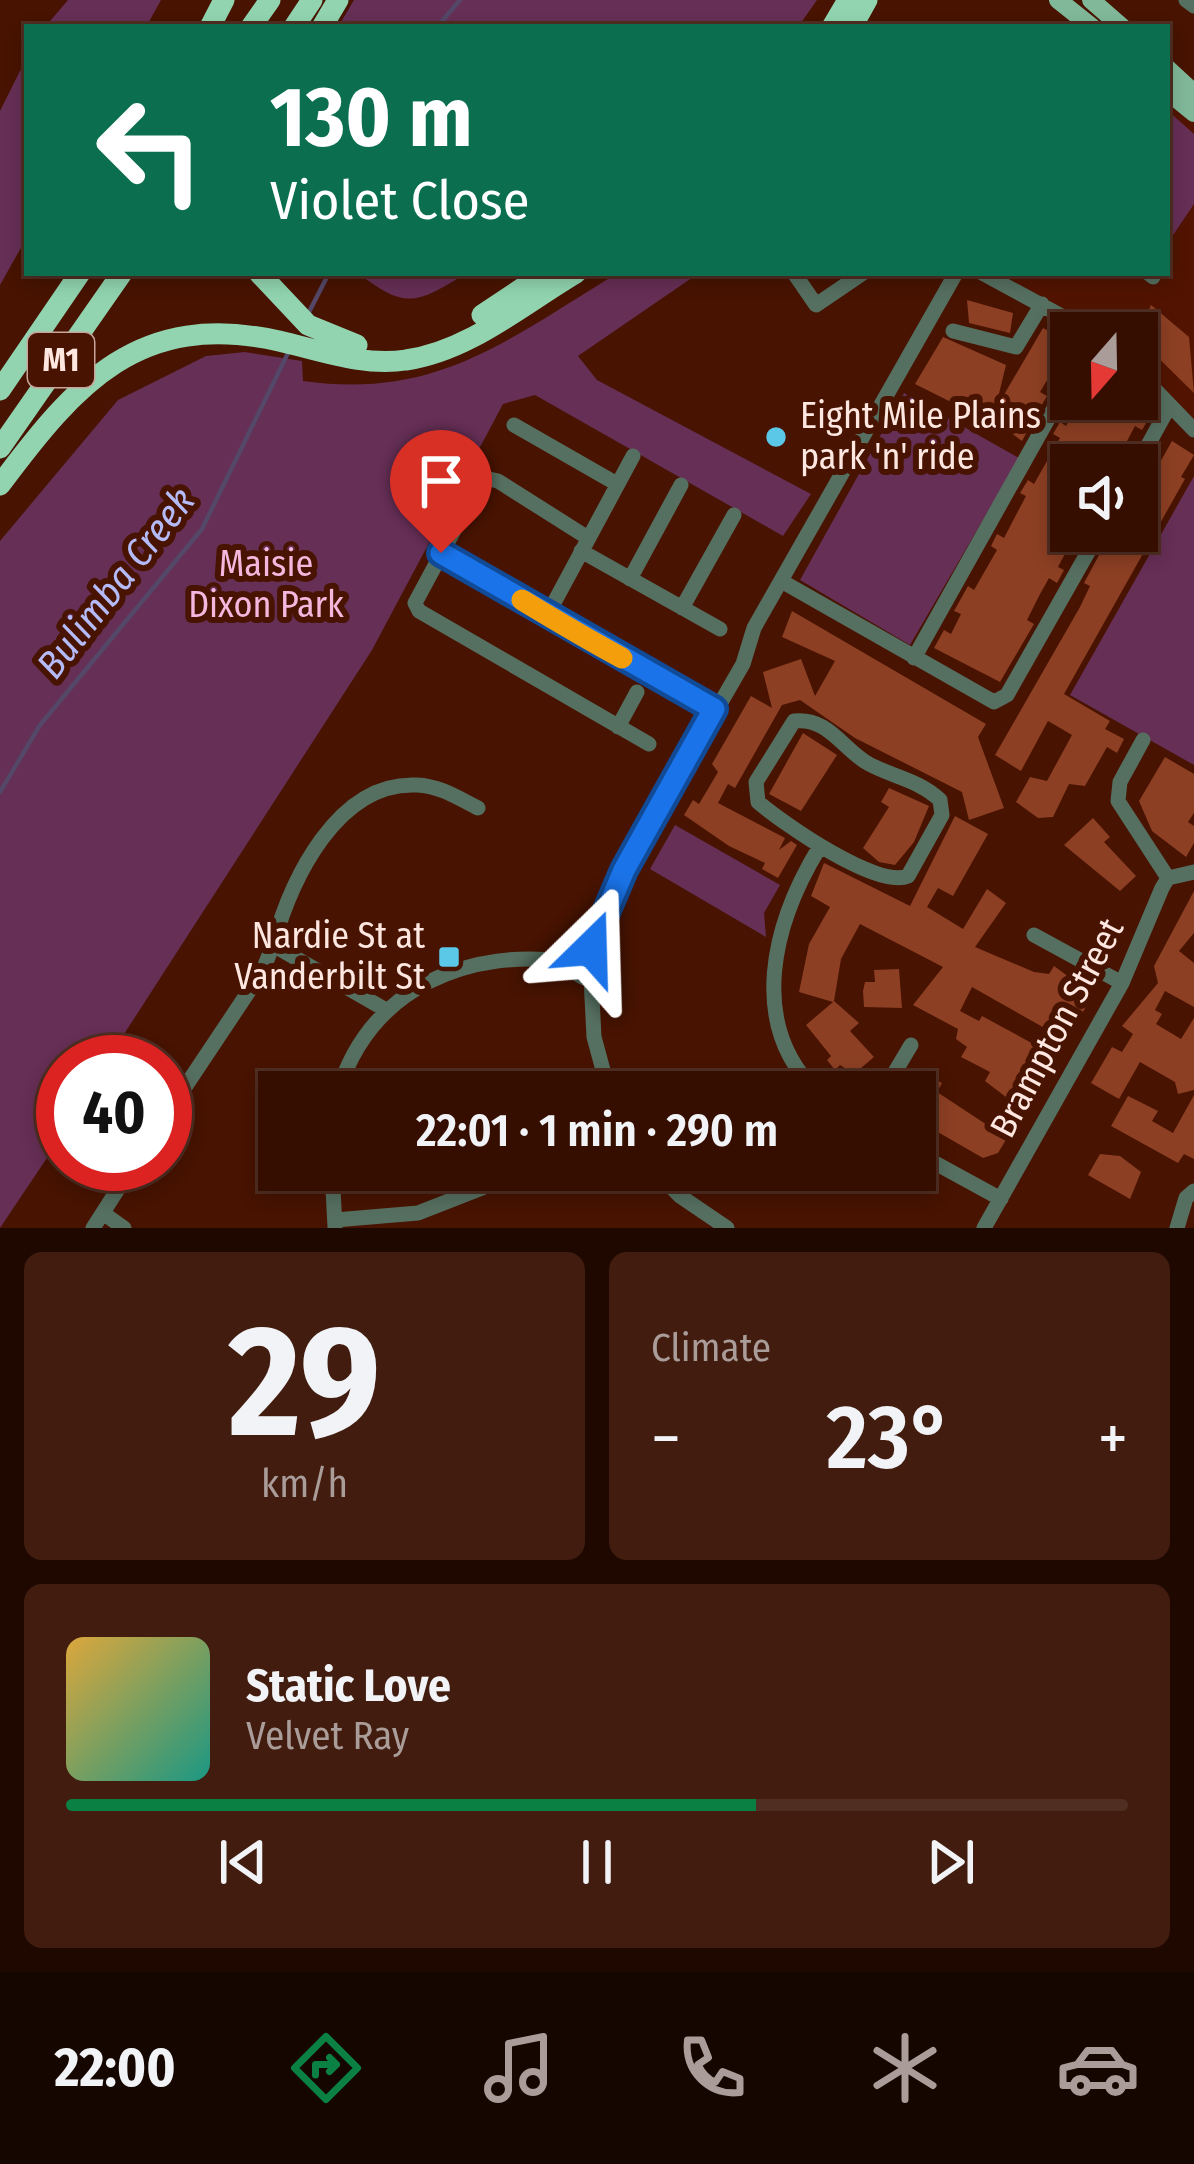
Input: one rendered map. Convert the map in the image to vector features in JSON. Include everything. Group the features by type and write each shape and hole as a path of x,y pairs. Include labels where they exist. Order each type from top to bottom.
{"highway":[{"name":"M1","path":"0,390 78,276"},
{"name":"M1","path":"0,448 120,276"},
{"path":"261,276 317,340 380,362 422,357 460,344 571,276"},
{"path":"0,485 59,407 123,356 176,337 219,333 369,347 419,345 458,331 540,276"}],"main road":[{"path":"1091,0 1119,24"},
{"path":"1170,71 1194,92"}],"street":[{"path":"1186,0 1194,6"},
{"path":"796,276 816,305 859,276"},
{"path":"591,948 624,870 948,276"},
{"path":"988,276 1056,312"},
{"path":"952,331 1016,347 1042,304"},
{"path":"1158,393 1194,430"},
{"path":"1149,444 1170,405"},
{"path":"914,658 1050,415"},
{"path":"514,425 617,484"},
{"path":"549,612 632,456"},
{"path":"476,476 498,481 630,578 720,629"},
{"path":"630,578 682,485"},
{"path":"682,608 734,515"},
{"path":"458,523 415,603 418,611 649,744"},
{"path":"783,582 987,700 1001,701 1088,552"},
{"path":"441,553 714,709"},
{"path":"618,727 637,692"},
{"path":"794,722 813,722 868,764 900,774 940,800 942,815 904,879 885,878 819,848 757,798 756,782 794,722"},
{"path":"1143,740 1120,782 1118,801 1168,878 1194,872"},
{"path":"192,1076 263,970 303,865 349,812 393,785 422,785 478,808"},
{"path":"802,1071 787,1050 773,1007 776,960 788,906 819,848"},
{"name":"Brampton Street","path":"984,1228 1122,982 1168,878"},
{"path":"1034,935 1122,982"},
{"path":"273,945 386,1010"},
{"path":"572,962 577,952 591,948"},
{"path":"591,948 603,962 591,978 595,1037 604,1071"},
{"path":"345,1071 386,1010 426,981 473,962 572,962"},
{"path":"572,962 578,975 591,978"},
{"path":"896,1071 911,1045"},
{"path":"936,1163 1000,1198"},
{"path":"1182,1228 1194,1190"},
{"path":"117,1191 98,1220 124,1228"},
{"path":"333,1191 335,1224 418,1213 474,1191"},
{"path":"675,1191 727,1228"}],"shaded area":[{"path":"1170,101 1194,121 1194,423 1158,384 1158,312 1068,312 1005,276 1170,276"}],"green space":[{"path":"68,0 161,0 148,24 48,24"},
{"path":"354,0 817,0 800,24 340,24"},
{"path":"24,63 24,242 0,285 0,111"},
{"path":"1170,113 1194,134 1194,204 1170,240"},
{"path":"362,276 462,276 412,298 401,298"},
{"name":"Maisie Dixon Park","path":"613,276 695,276 578,356 597,380 811,494 783,536 535,395 503,404 372,650 123,1035 36,1035 36,1174 0,1228 0,541 118,400 206,356 245,352 302,361 303,381 351,385 433,373 470,359"},
{"path":"904,393 1019,458 910,645 800,580"},
{"path":"1194,476 1194,765 1070,695 1151,552 1158,552 1158,540"},
{"path":"675,825 780,885 764,913 766,937 650,869"}],"building":[{"path":"967,300 1013,313 1010,333 969,323"},
{"path":"1151,305 1189,337 1194,393 1158,358 1158,312 1148,312"},
{"path":"1043,328 1050,332 1050,375 1040,392 1047,396 1040,408 1034,405 1022,426 1028,430 1022,441 965,400 961,407 915,384 943,337 1006,365 995,410"},
{"path":"1069,420 1148,420 1142,430 1135,426 1125,444 1057,444 1060,438 1053,434 1060,422 1066,426"},
{"path":"1172,441 1194,455 1158,527 1158,466"},
{"path":"1050,456 1050,552 1066,552 1058,567 1064,570 1057,583 1049,578 1027,620 1034,624 1000,682 934,648 944,630 951,634 961,614 954,611 968,586 974,590 997,550 991,546 997,534 1004,538 1026,496 1020,493 1028,480 1034,484"},
{"path":"1101,552 1144,552 1064,694 1110,721 1105,729 1124,739 1117,753 1107,747 1085,786 1069,784 1053,817 1038,818 1016,802 1030,777 1047,781 1072,735 1048,721 1021,771 995,755 1080,607 1090,586 1084,583"},
{"path":"792,611 986,724 978,737 1004,808 969,820 962,792 855,738 800,700 782,705 735,788 728,784 718,803 785,838 779,850 791,841 797,845 778,878 762,869 765,863 729,846 684,815 693,800 699,804 718,772 712,764 751,696 772,708 763,672 801,659 815,696 835,661 782,637"},
{"path":"803,733 837,755 801,811 769,794"},
{"path":"1165,757 1194,774 1194,813 1188,822 1194,826 1194,843 1186,857 1152,831 1139,801"},
{"path":"889,788 929,806 914,842 895,865 879,862 863,848 889,807 881,802"},
{"path":"955,816 988,834 953,896 938,888 927,907 963,929 987,889 1006,903 975,947 1034,972 1049,974 1054,966 1087,990 1090,999 1076,1025 1070,1022 1055,1034 972,987 960,1011 979,1021 982,1016 1050,1053 1040,1072 1030,1067 1020,1086 1028,1091 1019,1107 985,1081 990,1072 961,1057 967,1047 956,1039 958,1029 913,1005 943,967 860,924 841,959 834,1001 859,1023 850,1031 874,1057 858,1071 840,1065 835,1070 827,1060 831,1056 806,1025 833,1002 799,992 809,944 830,907 811,896 824,863 910,906"},
{"path":"1093,818 1110,837 1104,842 1136,876 1120,891 1064,845"},
{"path":"1194,891 1194,933 1179,951 1194,963 1194,1007 1165,991 1155,1010 1162,1014 1156,1024 1181,1039 1194,1018 1194,1090 1178,1094 1175,1082 1140,1062 1119,1099 1091,1083 1112,1047 1122,1052 1133,1034 1122,1026 1158,983 1154,966"},
{"path":"899,969 902,1008 864,1007 865,982 875,982 874,970"},
{"path":"936,1080 942,1083 937,1092 1007,1138 998,1153 983,1158 936,1131"},
{"path":"1194,1095 1194,1159 1184,1154 1178,1163 1111,1126 1128,1096 1158,1111 1152,1121 1173,1133"},
{"path":"1100,1154 1120,1156 1141,1172 1130,1199 1088,1175"}],"waterway":[{"name":"Bulimba Creek","path":"440,24 460,0"},
{"name":"Bulimba Creek","path":"307,316 327,276"},
{"name":"Bulimba Creek","path":"0,792 40,725 202,529 288,353"}],"slow traffic":[{"path":"522,600 554,613 566,627 622,658"}],"place":[{"name":"Eight Mile Plains park 'n' ride","path":"776,437"},
{"name":"Nardie St at Vanderbilt St","path":"449,957"}],"route":[{"path":"441,553 534,608 554,613 566,627 714,709 624,870 591,948"}]}
